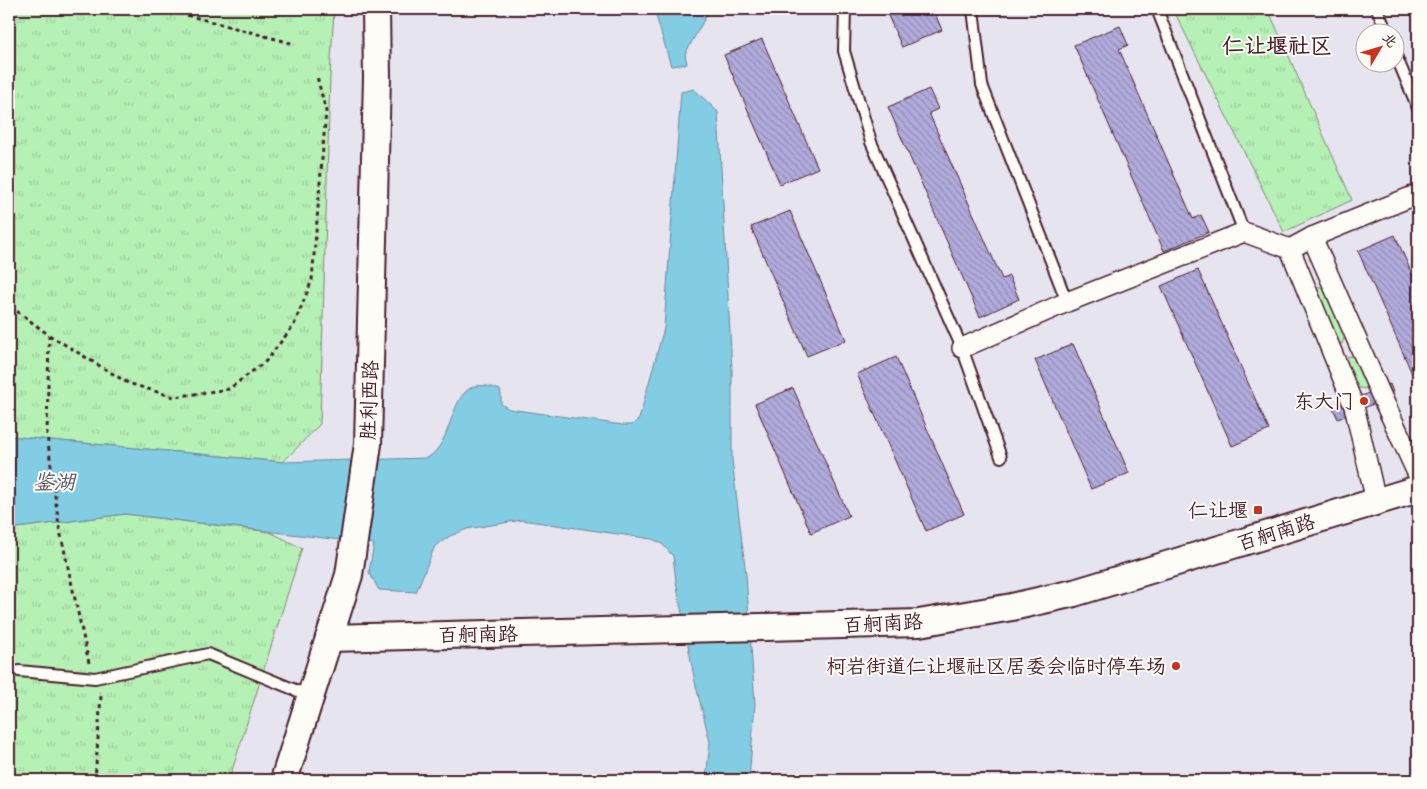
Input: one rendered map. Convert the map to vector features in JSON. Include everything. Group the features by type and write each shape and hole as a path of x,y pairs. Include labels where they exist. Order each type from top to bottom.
{"street":[{"name":"胜利西路","path":"284,780 349,575 368,444 377,77 376,9"},
{"path":"1290,249 1312,237 1418,194"},
{"path":"962,348 1067,302 1244,232 1290,249 1354,406 1376,501"},
{"path":"1312,237 1418,475"},
{"name":"百舸南路","path":"329,638 919,623 1074,593 1418,489"}],"lane":[{"path":"845,9 844,51 871,142 962,348 1001,457"},
{"path":"973,9 982,85 1067,302"},
{"path":"1157,9 1244,232"},
{"path":"1377,9 1383,22"},
{"path":"1403,72 1418,108"},
{"path":"19,671 95,678 208,654 310,696"}],"path":[{"path":"164,9 291,43"},
{"path":"9,310 18,312 49,335 128,383 174,397 229,389 266,360 294,325 312,280 326,111 318,77"},
{"path":"49,335 47,435 59,526 89,663 101,696 95,780"}],"green space":[{"path":"9,9 334,9 330,77 320,424 283,462 9,436"},
{"path":"1173,9 1268,9 1352,200 1284,232"},
{"path":"1318,286 1325,289 1345,335 1342,344 1334,342 1314,294"},
{"path":"1348,356 1355,357 1367,384 1365,389 1356,387 1344,363"},
{"path":"125,514 270,532 302,548 229,780 9,780 9,529"}],"water":[{"path":"654,9 710,9 685,54 687,64 671,66"},
{"name":"鉴湖","path":"694,89 718,112 732,370 732,460 746,575 755,704 749,780 706,780 710,742 695,682 673,556 661,543 652,539 522,520 467,529 450,536 435,546 416,592 379,590 369,572 374,544 125,514 9,529 9,436 283,462 427,458 437,449 445,437 461,397 470,388 482,386 500,390 501,404 509,409 632,425 639,419 664,328 681,92"}],"building":[{"path":"885,9 933,9 942,30 902,47"},
{"path":"1120,26 1128,45 1119,49 1193,219 1201,215 1209,232 1164,251 1074,45"},
{"path":"762,39 818,168 780,184 724,55"},
{"path":"929,89 938,109 929,113 1002,279 1009,276 1019,299 980,317 888,107"},
{"path":"790,211 846,340 807,356 751,227"},
{"path":"1395,235 1418,288 1418,387 1358,251"},
{"path":"1198,270 1269,430 1232,446 1161,286"},
{"path":"1073,344 1129,473 1091,489 1035,360"},
{"path":"896,357 964,514 926,531 857,374"},
{"name":"东大门","path":"1390,384 1394,395 1338,419 1333,408"},
{"path":"793,388 849,516 811,533 755,404"}],"place":[{"name":"东大门","path":"1364,401"},
{"name":"仁让堰","path":"1258,510"},
{"name":"柯岩街道仁让堰社区居委会临时停车场","path":"1176,666"}],"district":[{"name":"仁让堰社区","path":"1277,45"}]}
